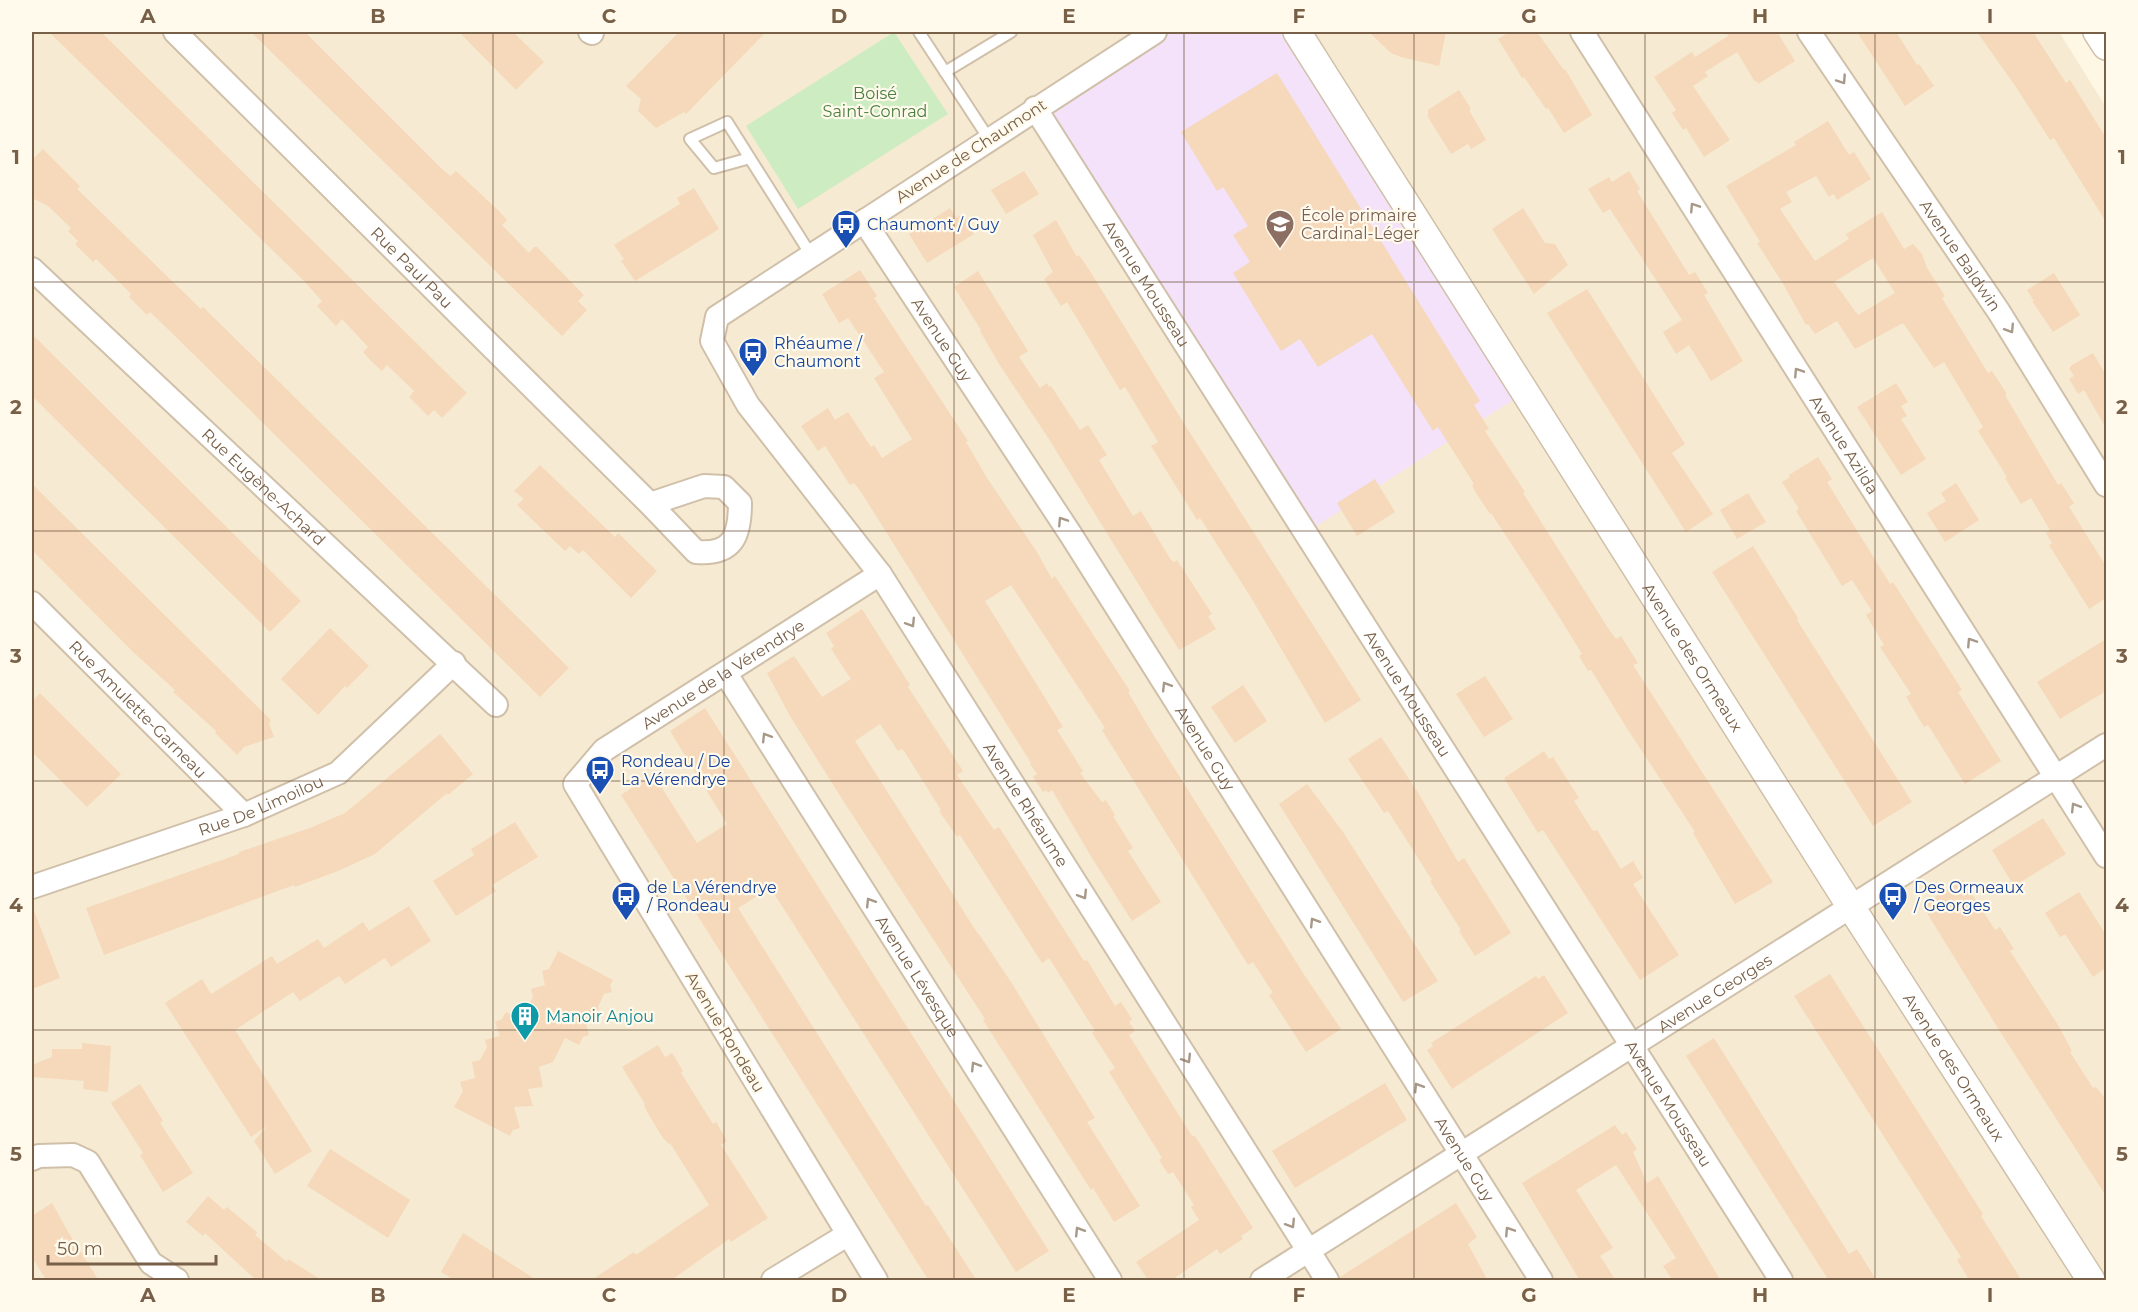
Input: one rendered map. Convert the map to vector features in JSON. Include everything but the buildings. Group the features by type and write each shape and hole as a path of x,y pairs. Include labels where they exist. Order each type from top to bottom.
{"street":[{"name":"Rue Paul Pau","path":"175,32 651,504"},
{"name":"Avenue de Chaumont","path":"712,341 717,316 1155,32"},
{"name":"Avenue des Ormeaux","path":"1297,32 1851,907 2091,1281"},
{"name":"Avenue Azilda","path":"1582,32 2106,856"},
{"name":"Avenue Baldwin","path":"1809,32 1999,312 2106,485"},
{"path":"2097,32 2106,46"},
{"name":"Avenue Mousseau","path":"1035,108 1781,1281"},
{"name":"Avenue Guy","path":"864,221 1071,535 1541,1281"},
{"name":"Rue Eugène-Achard","path":"32,268 496,705"},
{"name":"Avenue Rhéaume","path":"712,341 748,405 880,574 1327,1281"},
{"name":"Avenue de la Vérendrye","path":"575,784 604,750 880,574"},
{"name":"Rue Amulette-Garneau","path":"32,603 244,815"},
{"name":"Rue De Limoilou","path":"32,887 244,815 338,773 454,663"},
{"name":"Avenue Lévesque","path":"726,674 1110,1281"},
{"name":"Avenue Georges","path":"1262,1281 2106,745"},
{"name":"Avenue Rondeau","path":"575,784 876,1281"},
{"path":"32,1159 39,1156 73,1155 88,1162 151,1263 177,1281"},
{"path":"773,1281 847,1235"}],"lane":[{"path":"919,32 989,139"},
{"path":"945,72 1011,32"},
{"path":"750,158 714,168 690,140 727,122 812,255"}],"shaded area":[{"path":"32,32 2059,32 2106,107 2106,1280 32,1280"},
{"name":"École primaire Cardinal-Léger","path":"1158,32 1288,32 1524,393 1307,532 1039,104"}],"green space":[{"name":"Boisé Saint-Conrad","path":"894,32 948,114 798,209 746,126"}],"place":[{"name":"Chaumont / Guy","path":"846,250"},
{"name":"École primaire Cardinal-Léger","path":"1280,250"},
{"name":"Rhéaume / Chaumont","path":"753,378"},
{"name":"Rondeau / De La Vérendrye","path":"600,796"},
{"name":"de La Vérendrye / Rondeau","path":"626,922"},
{"name":"Des Ormeaux / Georges","path":"1893,922"},
{"name":"Manoir Anjou","path":"525,1042"}]}
